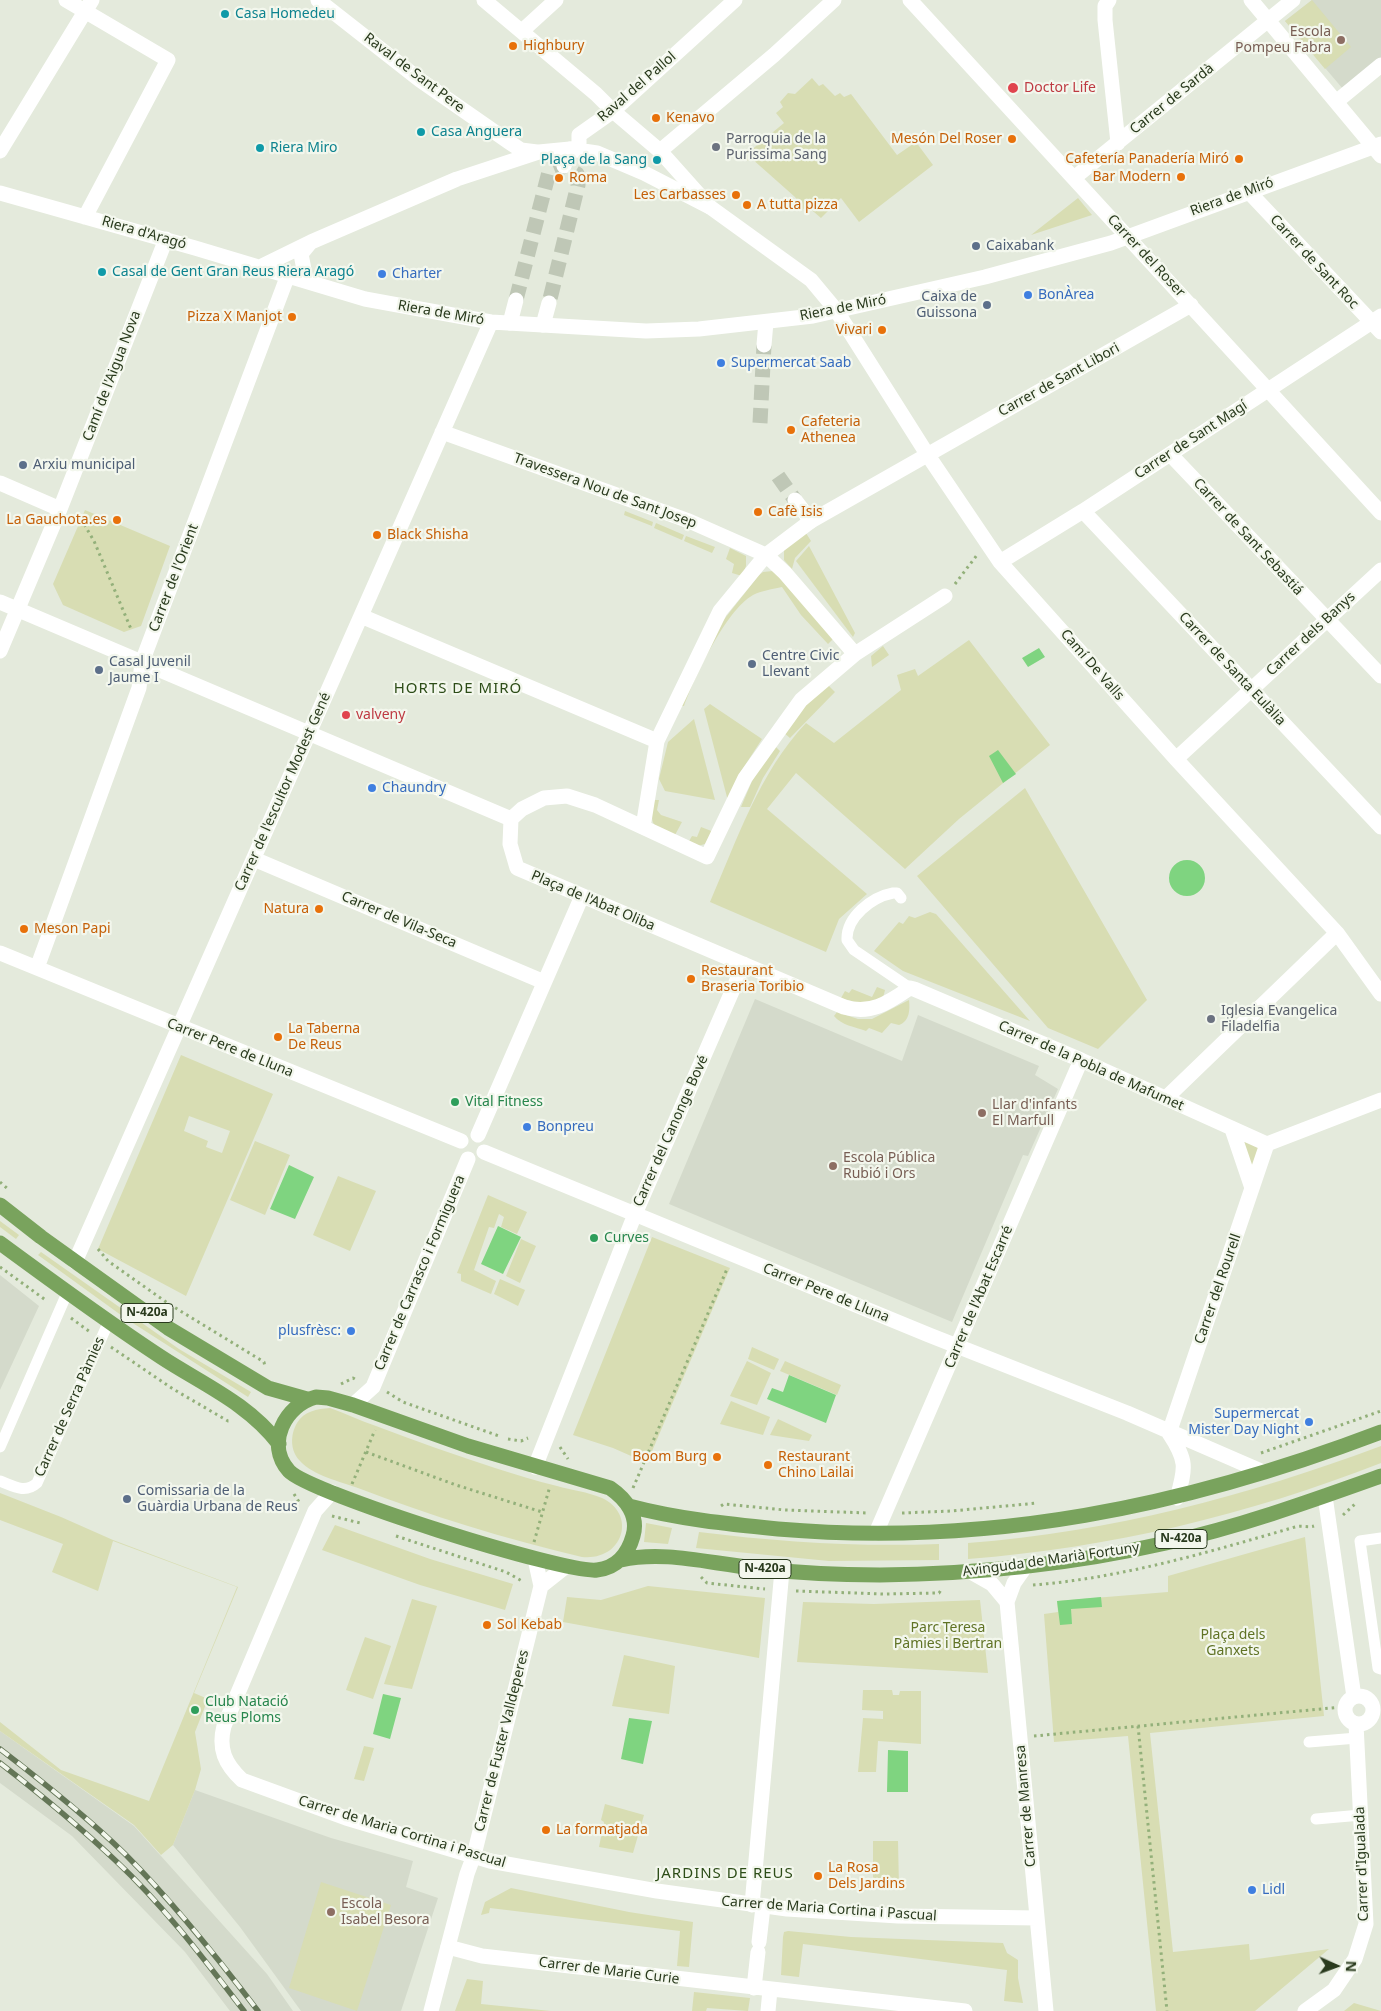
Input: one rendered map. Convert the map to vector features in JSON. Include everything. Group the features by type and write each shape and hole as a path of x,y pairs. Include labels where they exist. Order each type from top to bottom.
{"main road":[{"name":"N-420a","path":"0,1205 168,1328 268,1388 307,1399 328,1398 353,1405 553,1473 610,1488 621,1496 628,1505 693,1520 818,1532 952,1532 1019,1526 1129,1509 1177,1498 1263,1472 1381,1432"},
{"name":"N-420a","path":"0,1242 162,1358 238,1404 267,1428 279,1444"},
{"name":"N-420a","path":"307,1399 293,1408 284,1419 280,1430 279,1444 282,1459 289,1471 309,1482 340,1495 564,1567 600,1570 621,1560"},
{"name":"Avinguda de Marià Fortuny","path":"621,1560 641,1556 660,1556 782,1570 879,1575 970,1571 1026,1566 1167,1543 1325,1496 1381,1476"},
{"path":"621,1560 634,1534 634,1524 628,1505"}],"street":[{"path":"66,0 88,6 168,60 86,217"},
{"path":"484,0 660,150 710,207"},
{"path":"522,31 556,0"},
{"name":"Raval del Pallol","path":"575,150 579,135 613,111 735,0"},
{"path":"660,150 774,54 834,0"},
{"name":"Carrer del Roser","path":"910,0 1381,513"},
{"path":"1251,0 1378,149"},
{"name":"Carrer de Sardà","path":"1074,178 1294,0"},
{"path":"1105,2 1118,143"},
{"name":"Raval de Sant Pere","path":"328,3 420,80 521,150 539,152"},
{"path":"0,151 88,6"},
{"path":"1336,102 1381,66"},
{"name":"Riera de Miró","path":"288,275 349,296 491,322 646,331 699,329 766,322 836,310 985,277 1128,237 1248,191 1378,149"},
{"path":"260,267 311,242 457,179 539,152 575,150 597,153 710,207"},
{"path":"564,166 575,150"},
{"name":"Carrer de Sant Roc","path":"1248,191 1378,323"},
{"name":"Riera d'Aragó","path":"0,193 288,275"},
{"name":"Camí De Valls","path":"710,207 811,280 836,310 927,454 1000,562 1176,759 1337,934 1381,994"},
{"name":"Camí de l'Aigua Nova","path":"0,651 60,509 166,239"},
{"path":"306,280 301,254 311,242"},
{"name":"Carrer de l'Orient","path":"38,968 139,688 142,662 288,275"},
{"path":"510,323 516,300"},
{"path":"543,325 549,302"},
{"name":"Carrer de Sant Libori","path":"643,827 657,741 720,611 766,555 811,520 1191,306"},
{"name":"Carrer de l'escultor Modest Gené","path":"76,1262 491,322"},
{"path":"764,345 766,322"},
{"name":"Carrer de Sant Magí","path":"1000,562 1083,511 1267,390 1378,323"},
{"name":"Travessera Nou de Sant Josep","path":"442,432 689,521 766,555 785,573 855,654"},
{"name":"Carrer de Sant Sebastiá","path":"1170,454 1381,676"},
{"path":"0,483 60,509"},
{"path":"795,500 811,520"},
{"name":"Carrer de Santa Eulàlia","path":"1083,511 1381,827"},
{"name":"Carrer dels Banys","path":"1176,759 1381,570"},
{"path":"0,602 511,819 522,809 544,798 567,796 594,805 707,857 745,778 801,700 855,654 945,596"},
{"path":"361,616 657,741"},
{"name":"Plaça de l'Abat Oliba","path":"511,819 510,844 517,868 582,896 855,1010 866,1011 885,1004 912,988"},
{"name":"Carrer de Vila-Seca","path":"254,859 544,982"},
{"path":"478,1135 582,896"},
{"path":"1166,1098 1337,934"},
{"name":"Carrer Pere de Lluna","path":"0,953 460,1141"},
{"name":"Carrer del Canonge Bové","path":"535,1467 635,1214 744,964"},
{"name":"Carrer de la Pobla de Mafumet","path":"912,988 1081,1060 1267,1144"},
{"name":"Carrer de l'Abat Escarré","path":"876,1533 1081,1060"},
{"path":"1267,1144 1381,1100"},
{"path":"1232,1128 1252,1188"},
{"path":"468,1134 478,1135 484,1141 484,1152 477,1159 468,1160 460,1152 460,1141 468,1134"},
{"name":"Carrer del Rourell","path":"1169,1433 1267,1144"},
{"name":"Carrer Pere de Lluna","path":"484,1152 958,1347 1126,1413 1169,1433 1239,1460 1263,1472"},
{"name":"Carrer de Carrasco i Formiguera","path":"353,1405 373,1387 468,1160"},
{"name":"Carrer de Carrasco i Formiguera","path":"373,1387 378,1414"},
{"path":"1169,1433 1182,1453 1184,1475 1177,1498"},
{"path":"309,1482 321,1514"},
{"name":"Carrer de Maria Cortina i Pascual","path":"340,1495 321,1514 224,1726 220,1738 222,1753 230,1768 242,1780 346,1818 490,1861 576,1877 757,1906 898,1916 1037,1918"},
{"path":"1325,1496 1350,1702 1345,1716 1356,1731 1369,1720 1377,1706 1368,1699 1350,1702"},
{"name":"Carrer de Fuster Valldeperes","path":"431,2011 474,1855 541,1586 533,1558"},
{"name":"Carrer de Manresa","path":"1026,1566 1014,1583 1007,1602 1046,2011"},
{"path":"541,1586 564,1567"},
{"path":"754,1988 758,1947 757,1906 782,1570"},
{"path":"970,1571 992,1584 1007,1602"},
{"name":"Carrer d'Igualada","path":"1305,2011 1334,1990 1355,1960 1366,1924 1356,1731"},
{"name":"Carrer de Marie Curie","path":"448,1947 482,1956 964,2011"},
{"path":"768,2011 770,1990"}],"lane":[{"path":"901,898 897,893 893,893 870,903 850,923 846,940 854,950 912,988"},
{"path":"0,1447 58,1309 68,1291"},
{"name":"Carrer de Serra Pàmies","path":"0,1481 23,1489 32,1488 37,1483 108,1321"},
{"path":"1381,1538 1360,1541 1378,1668 1381,1669"},
{"path":"1309,1742 1356,1731"},
{"path":"1316,1819 1361,1815"}],"path":[{"path":"81,519 94,541 132,629"},
{"path":"945,596 987,543"},
{"path":"96,1247 108,1261 168,1304 264,1362 267,1371"},
{"path":"628,1505 634,1486 733,1255"},
{"path":"0,1267 173,1389 228,1421 236,1420"},
{"path":"333,1383 341,1384 353,1378 357,1380"},
{"path":"389,1393 402,1402 506,1438 521,1441 530,1438"},
{"path":"1256,1455 1381,1411"},
{"path":"340,1495 366,1452 378,1414"},
{"path":"560,1447 567,1458 574,1462"},
{"path":"366,1452 456,1485 542,1512"},
{"path":"533,1558 542,1512 553,1473"},
{"path":"629,1482 641,1492"},
{"path":"292,1490 300,1505"},
{"path":"896,1513 951,1512 1047,1502"},
{"path":"718,1507 724,1504 832,1513 868,1513 874,1510"},
{"path":"321,1514 344,1517 362,1524"},
{"path":"390,1534 506,1572 524,1583"},
{"path":"1020,1737 1138,1726 1350,1702"},
{"path":"1138,1726 1167,2011"}],"shaded area":[{"name":"Escola Pompeu Fabra","path":"1312,0 1381,0 1381,59 1343,89 1285,21"},
{"path":"1039,648 1045,657 1028,667 1022,658"},
{"path":"998,750 1016,774 1003,783 989,756"},
{"path":"1187,860 1199,866 1205,878 1199,890 1187,896 1175,890 1169,878 1175,866"},
{"name":"Escola Pública Rubió i Ors","path":"755,999 902,1061 918,1015 1039,1066 1035,1075 1058,1089 1028,1156 1023,1155 952,1322 669,1204"},
{"path":"289,1165 314,1177 295,1219 270,1209"},
{"path":"498,1226 521,1237 503,1274 481,1264"},
{"path":"0,1275 39,1306 0,1390"},
{"path":"789,1375 836,1395 826,1423 767,1399 772,1388 783,1392"},
{"path":"1101,1597 1102,1607 1071,1609 1072,1624 1060,1625 1057,1601"},
{"path":"383,1694 401,1698 390,1739 373,1734"},
{"path":"629,1718 652,1721 643,1764 621,1759"},
{"path":"0,1731 134,1826 267,1974 293,2011 230,2011 185,1952 72,1836 0,1783"},
{"path":"888,1750 908,1751 908,1792 887,1792"},
{"name":"Escola Isabel Besora","path":"195,1790 331,1838 413,1861 406,1887 438,1898 401,2011 301,2011 240,1927 173,1845"}],"green space":[{"path":"1312,0 1351,47 1325,69 1285,21"},
{"path":"812,78 819,86 823,84 835,96 840,93 844,97 851,94 897,155 916,142 933,165 859,222 841,198 821,218 807,206 801,211 795,206 798,201 795,197 751,158 748,161 744,156 784,123 776,113 783,107 780,102 788,93 795,94"},
{"path":"1078,198 1092,215 1031,235"},
{"path":"85,510 170,546 141,626 124,632 63,605 53,584"},
{"path":"625,511 653,522 652,526 624,515"},
{"path":"656,523 684,535 682,540 654,528"},
{"path":"804,530 811,541 795,558 792,569 784,560 784,548"},
{"path":"686,536 715,547 712,553 684,541"},
{"path":"809,546 855,633 853,637 796,561"},
{"path":"730,548 746,556 746,566 742,576 732,573 734,564 726,559"},
{"path":"773,571 778,573 833,639 828,644 801,615 782,587 753,595 742,603 722,630 703,662 684,706 680,706 722,622 759,575 763,572"},
{"path":"969,640 1050,745 959,819 905,869 796,773 767,809 867,894 839,919 826,952 710,902 762,785 789,743 806,723 834,743 901,690 897,675 915,669 918,676"},
{"path":"883,646 889,655 872,667 871,656"},
{"path":"828,685 835,692 790,738 783,732 806,705"},
{"path":"710,704 762,739 740,773 728,801 704,709"},
{"path":"694,719 715,800 665,791 659,779 668,742"},
{"path":"774,745 780,751 763,778 750,807 741,807 752,781"},
{"path":"1025,788 1147,1000 1098,1049 1048,1028 917,876"},
{"path":"653,800 659,800 657,810 661,815 682,822 675,835 654,824 652,820"},
{"path":"701,827 714,832 708,843 698,846 688,843 692,836 697,837"},
{"path":"930,912 936,914 1030,1021 903,971 874,951 899,922 903,924 909,916 915,918"},
{"path":"877,987 885,990 883,998 862,1004 841,998 845,991 849,993 852,989 872,997"},
{"path":"909,1000 909,1011 905,1021 899,1025 891,1023 882,1033 869,1028 866,1031 848,1025 840,1022 834,1016 837,1012 858,1019 872,1019"},
{"path":"181,1055 273,1094 186,1296 98,1249","holes":["189,1116 230,1131 222,1153 206,1147 208,1141 184,1131"]},
{"path":"1237,1135 1263,1147 1252,1179"},
{"path":"255,1141 290,1155 265,1215 230,1200"},
{"path":"338,1176 376,1191 350,1251 313,1235"},
{"path":"488,1195 527,1212 517,1234 501,1227 504,1217 499,1214 494,1228 489,1227 474,1270 496,1281 491,1294 461,1281 461,1274 457,1273"},
{"path":"0,1221 19,1235 16,1239 0,1227"},
{"path":"652,1237 730,1268 647,1463 613,1448 573,1435"},
{"path":"521,1239 536,1246 520,1283 506,1276"},
{"path":"41,1252 179,1349 251,1392 248,1397 125,1318 38,1255"},
{"path":"500,1279 525,1290 518,1306 494,1294"},
{"path":"752,1347 779,1359 774,1370 748,1359"},
{"path":"747,1361 771,1373 757,1405 730,1396"},
{"path":"785,1361 841,1385 837,1395 780,1371"},
{"path":"731,1401 770,1417 763,1435 720,1424"},
{"path":"330,1408 480,1463 533,1480 602,1498 613,1505 620,1515 621,1535 608,1552 596,1556 582,1557 525,1543 469,1526 413,1508 312,1471 294,1453 292,1438 297,1423 303,1416 316,1410"},
{"path":"778,1419 812,1435 809,1441 770,1435"},
{"path":"1381,1446 1381,1463 1331,1482 1229,1513 1126,1538 1074,1547 968,1559 968,1543 1074,1530 1178,1509 1280,1481"},
{"name":"Club Natació Reus Ploms","path":"0,1493 113,1540 238,1587 194,1693 208,1699 195,1732 201,1769 195,1790 173,1845 161,1855 134,1825 0,1731 0,1722 61,1770 149,1801 237,1587 113,1541 98,1591 52,1572 63,1544 0,1520"},
{"path":"646,1523 672,1528 668,1544 644,1542"},
{"path":"335,1525 430,1559 513,1584 505,1610 420,1585 322,1550"},
{"path":"699,1532 819,1543 939,1544 939,1560 829,1561 696,1548"},
{"name":"Plaça dels Ganxets","path":"1305,1537 1324,1716 1150,1733 1173,1952 1249,1944 1250,1960 1329,1949 1255,2011 1156,2011 1128,1736 1054,1742 1044,1614 1058,1612 1057,1601 1168,1592 1168,1576"},
{"path":"648,1586 765,1598 759,1658 563,1622 567,1597 601,1600"},
{"path":"412,1599 437,1606 412,1689 384,1684"},
{"name":"Parc Teresa Pàmies i Bertran","path":"980,1600 988,1673 797,1662 803,1602 874,1604"},
{"path":"365,1637 391,1646 373,1699 346,1690"},
{"path":"624,1655 675,1666 669,1714 612,1706"},
{"path":"863,1690 892,1690 893,1695 899,1695 900,1691 921,1691 921,1744 878,1741 876,1772 858,1772 863,1718 883,1719 883,1711 862,1710"},
{"path":"364,1746 374,1748 364,1781 354,1779"},
{"path":"605,1804 644,1815 633,1853 599,1847 604,1822 601,1820"},
{"path":"873,1841 898,1841 899,1887 873,1885"},
{"path":"321,1882 391,1905 357,2011 289,1988"},
{"path":"511,1888 629,1912 693,1922 689,1967 677,1966 680,1931 490,1908 489,1913 481,1915 485,1902"},
{"path":"784,1932 851,1937 1003,1943 1007,1953 1018,1960 1018,1978 1023,2003 1004,2001 1007,1970 803,1944 799,1977 781,1975 783,1937"},
{"path":"467,1979 483,1981 481,2004 551,2011 455,2011"},
{"path":"694,1992 750,1998 748,2011 707,2008 706,2011 692,2011"},
{"path":"1354,2003 1381,2011 1344,2011"}],"tunnel":[{"path":"516,300 549,172 564,166 577,174 578,185 549,303"},
{"path":"760,423 764,345"},
{"path":"778,476 795,500"}],"railway":[{"path":"0,1749 95,1826 125,1854 161,1892 258,2011"},
{"path":"0,1763 45,1798 134,1878 183,1933 244,2011"}],"place":[{"name":"Casa Homedeu","path":"225,14"},
{"name":"Escola Pompeu Fabra","path":"1341,40"},
{"name":"Highbury","path":"513,46"},
{"name":"Doctor Life","path":"1013,88"},
{"name":"Kenavo","path":"656,118"},
{"name":"Casa Anguera","path":"421,132"},
{"name":"Mesón Del Roser","path":"1012,139"},
{"name":"Parroquia de la Purissima Sang","path":"716,147"},
{"name":"Riera Miro","path":"260,148"},
{"name":"Cafetería Panadería Miró","path":"1239,159"},
{"name":"Plaça de la Sang","path":"657,160"},
{"name":"Bar Modern","path":"1181,177"},
{"name":"Roma","path":"559,178"},
{"name":"Les Carbasses","path":"736,195"},
{"name":"A tutta pizza","path":"747,205"},
{"name":"Caixabank","path":"976,246"},
{"name":"Casal de Gent Gran Reus Riera Aragó","path":"102,272"},
{"name":"Charter","path":"382,274"},
{"name":"BonÀrea","path":"1028,295"},
{"name":"Caixa de Guissona","path":"987,305"},
{"name":"Pizza X Manjot","path":"292,317"},
{"name":"Vivari","path":"882,330"},
{"name":"Supermercat Saab","path":"721,363"},
{"name":"Cafeteria Athenea","path":"791,430"},
{"name":"Arxiu municipal","path":"23,465"},
{"name":"Cafè Isis","path":"758,512"},
{"name":"La Gauchota.es","path":"117,520"},
{"name":"Black Shisha","path":"377,535"},
{"name":"Centre Civic Llevant","path":"752,664"},
{"name":"Casal Juvenil Jaume I","path":"99,670"},
{"name":"valveny","path":"346,715"},
{"name":"Chaundry","path":"372,788"},
{"name":"Natura","path":"319,909"},
{"name":"Meson Papi","path":"24,929"},
{"name":"Restaurant Braseria Toribio","path":"691,979"},
{"name":"Iglesia Evangelica Filadelfia","path":"1211,1019"},
{"name":"La Taberna De Reus","path":"278,1037"},
{"name":"Vital Fitness","path":"455,1102"},
{"name":"Llar d'infants El Marfull","path":"982,1113"},
{"name":"Bonpreu","path":"527,1127"},
{"name":"Escola Pública Rubió i Ors","path":"833,1166"},
{"name":"Curves","path":"594,1238"},
{"name":"plusfrèsc:","path":"351,1331"},
{"name":"Supermercat Mister Day Night","path":"1309,1422"},
{"name":"Boom Burg","path":"717,1457"},
{"name":"Restaurant Chino Lailai","path":"768,1465"},
{"name":"Comissaria de la Guàrdia Urbana de Reus","path":"127,1499"},
{"name":"Sol Kebab","path":"487,1625"},
{"name":"Club Natació Reus Ploms","path":"195,1710"},
{"name":"La formatjada","path":"546,1830"},
{"name":"La Rosa Dels Jardins","path":"818,1876"},
{"name":"Lidl","path":"1252,1890"},
{"name":"Escola Isabel Besora","path":"331,1912"}],"district":[{"name":"HORTS DE MIRÓ","path":"458,689"},
{"name":"JARDINS DE REUS","path":"725,1874"}]}
